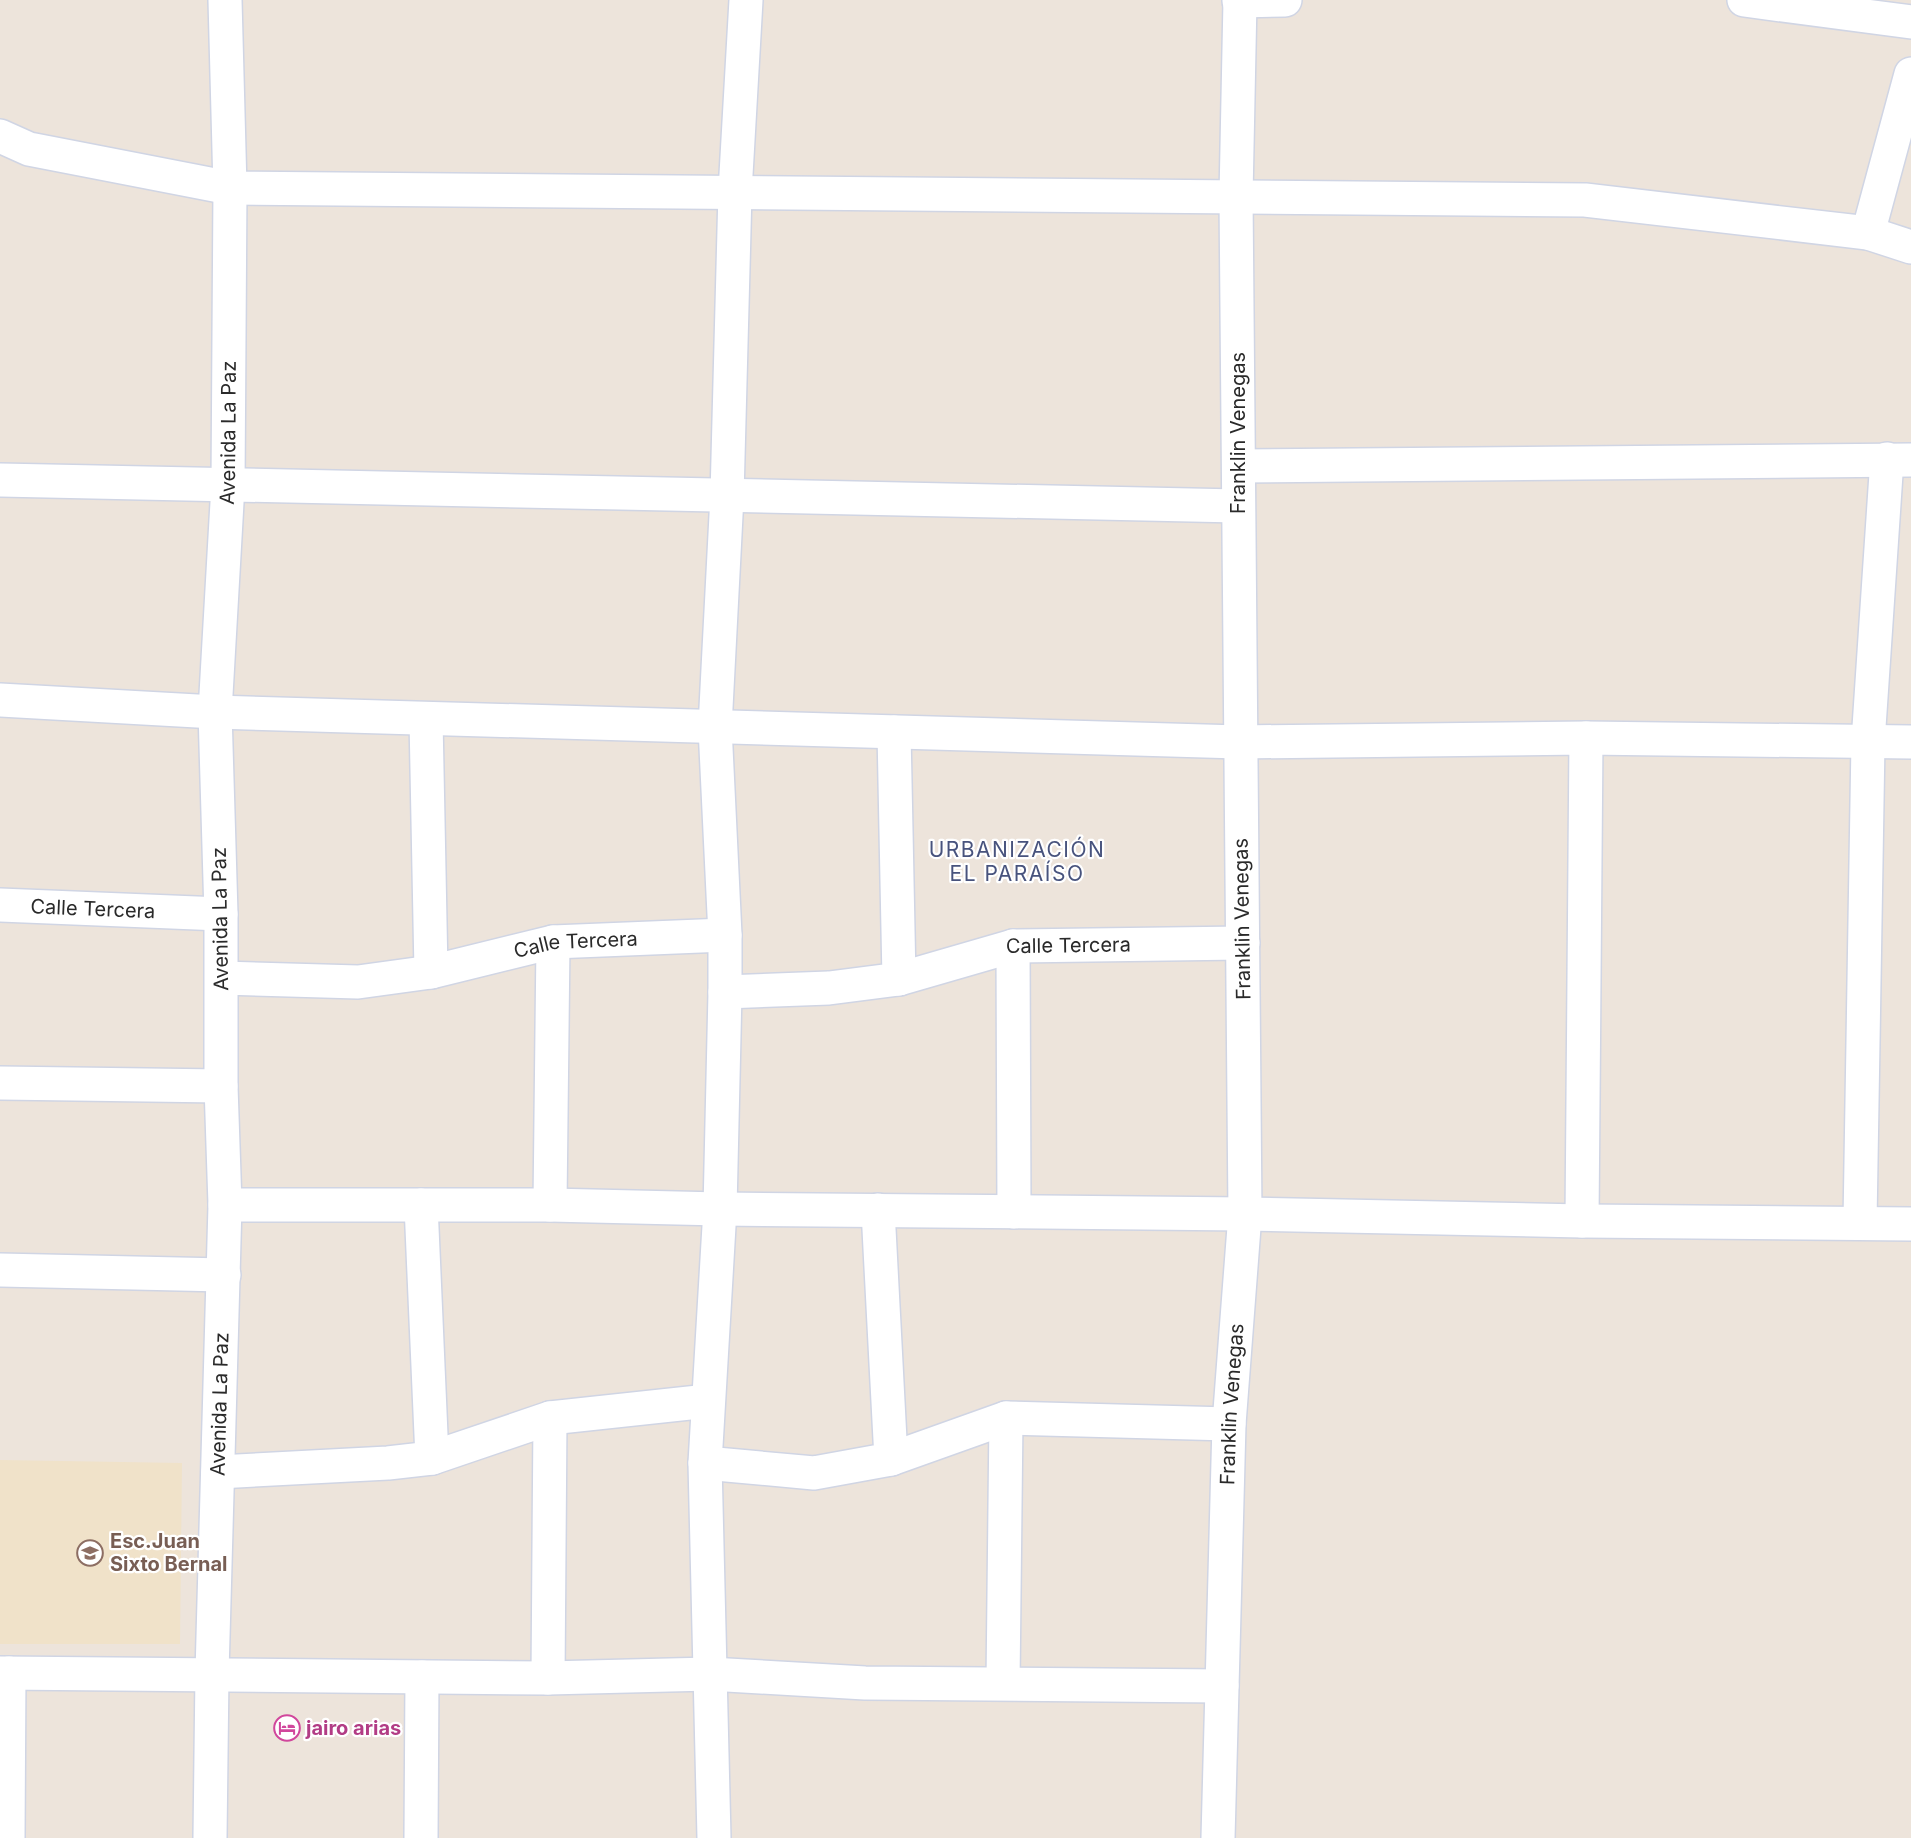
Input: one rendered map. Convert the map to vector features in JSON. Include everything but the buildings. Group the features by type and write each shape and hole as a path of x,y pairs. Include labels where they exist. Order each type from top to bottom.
{"street":[{"name":"Avenida La Paz","path":"210,1838 212,1673 225,1205 221,1086 221,914 215,712 228,485 230,188 225,0"},
{"path":"714,1838 705,1463 720,1209 725,992 725,934 715,727 727,496 735,192 746,0"},
{"path":"1239,1 1285,0"},
{"path":"1744,0 1911,22"},
{"name":"Franklin Venegas","path":"1218,1838 1229,1424 1245,1214 1239,742 1236,196 1239,1"},
{"path":"1868,233 1911,74"},
{"path":"0,136 28,149 230,188 1585,200 1868,233 1911,247"},
{"path":"1239,466 1899,459 1868,742 1860,1222"},
{"path":"0,480 1238,506"},
{"path":"0,700 215,712 1239,742 1586,738 1911,742"},
{"path":"426,719 431,972"},
{"path":"894,732 899,979"},
{"path":"1581,1221 1586,738"},
{"name":"Calle Tercera","path":"0,905 221,914"},
{"name":"Calle Tercera","path":"222,978 357,982 431,972 553,942 725,934"},
{"path":"550,1205 553,942"},
{"name":"Calle Tercera","path":"725,992 829,988 899,979 1013,946 1243,943"},
{"path":"1013,946 1014,1212"},
{"path":"0,1083 221,1086"},
{"path":"225,1205 550,1205 1911,1224"},
{"path":"421,1205 432,1458"},
{"path":"878,1210 891,1459"},
{"path":"0,1270 224,1275"},
{"path":"218,1472 388,1463 432,1458 550,1418 708,1401"},
{"path":"548,1678 550,1418"},
{"path":"705,1463 814,1473 891,1459 1006,1418 1229,1424"},
{"path":"1003,1683 1006,1418"},
{"path":"8,1838 4,1673 212,1673 548,1678 710,1674 865,1683 1222,1686"},
{"path":"421,1838 422,1677"}],"shaded area":[{"name":"Esc.Juan Sixto Bernal","path":"0,1460 182,1463 180,1644 0,1644"}],"place":[{"name":"Esc.Juan Sixto Bernal","path":"90,1553"},
{"name":"jairo arias","path":"287,1728"}],"district":[{"name":"URBANIZACIÓN EL PARAÍSO","path":"1017,862"}]}
